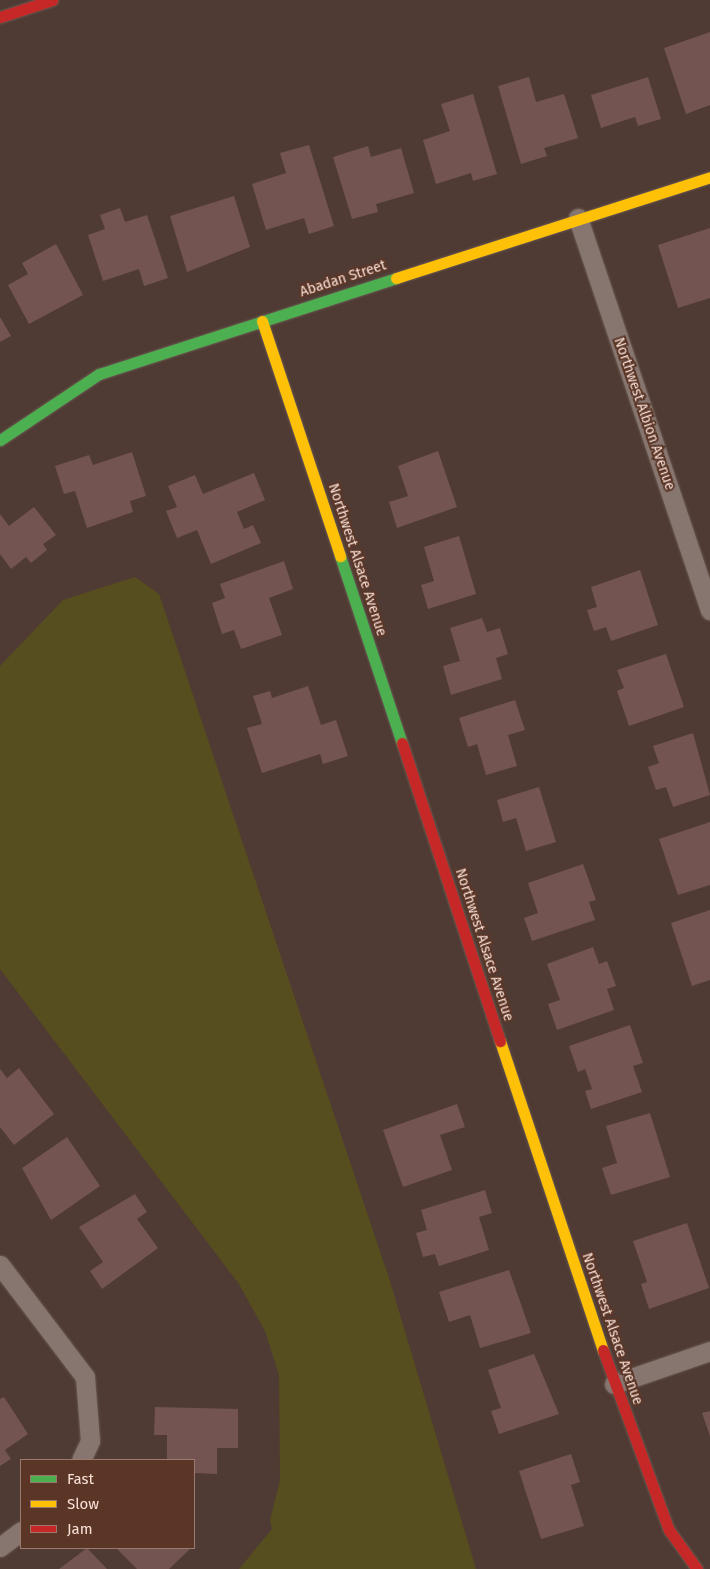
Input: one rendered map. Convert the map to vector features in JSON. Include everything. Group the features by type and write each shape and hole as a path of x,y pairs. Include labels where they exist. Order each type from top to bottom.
{"main road":[{"path":"0,17 52,0"},
{"name":"Abadan Street","path":"0,440 99,374 578,218 710,178"},
{"name":"Northwest Alsace Avenue","path":"262,321 614,1384 669,1530 697,1569"}],"street":[{"name":"Northwest Albion Avenue","path":"578,218 710,610"},
{"path":"0,1265 85,1376 90,1441 81,1459"},
{"path":"614,1384 710,1351"},
{"path":"0,1547 20,1532"}],"shaded area":[{"path":"135,577 159,594 389,1278 476,1569 239,1569 272,1529 270,1520 280,1480 279,1375 265,1331 239,1284 0,969 0,666 63,600"}],"building":[{"path":"710,32 710,105 686,114 664,48"},
{"path":"529,77 536,102 564,94 578,138 544,148 547,156 521,164 498,86"},
{"path":"648,77 661,119 638,126 635,117 601,128 591,95"},
{"path":"473,94 497,174 473,181 471,173 436,184 423,140 450,131 441,104"},
{"path":"309,145 334,226 309,234 304,218 266,230 252,184 286,173 280,153"},
{"path":"368,146 371,157 401,148 414,193 376,204 378,212 352,219 333,157"},
{"path":"234,196 250,247 187,272 170,216"},
{"path":"120,208 125,222 147,215 168,278 144,286 139,269 103,281 88,235 105,229 100,215"},
{"path":"710,228 710,298 678,308 658,245"},
{"path":"56,244 83,295 29,324 8,285 28,274 22,263"},
{"path":"0,317 11,336 0,342"},
{"path":"438,451 457,507 397,528 389,502 408,496 398,466"},
{"path":"132,452 146,496 130,501 133,512 87,528 75,491 64,494 55,466 89,455 93,465"},
{"path":"254,473 265,500 237,512 244,529 253,525 261,543 211,564 197,530 177,538 166,511 177,507 168,486 195,475 203,494"},
{"path":"34,507 56,535 43,544 47,550 31,563 26,557 11,569 0,554 0,514 9,526"},
{"path":"459,536 476,594 428,609 421,585 434,581 424,547"},
{"path":"284,561 293,589 269,598 282,635 241,649 234,630 222,634 212,603 225,598 220,584"},
{"path":"640,570 658,625 611,641 606,627 594,631 587,610 597,607 591,587"},
{"path":"482,618 487,632 500,628 508,654 496,658 502,679 451,695 443,666 460,661 450,628"},
{"path":"666,654 684,707 629,726 617,691 624,688 617,670"},
{"path":"308,686 321,725 336,720 348,756 323,764 320,754 262,773 247,728 262,724 253,696 270,691 272,698"},
{"path":"515,700 525,730 508,735 517,766 486,775 477,744 468,747 459,718"},
{"path":"693,733 710,795 673,807 666,787 656,790 648,767 659,763 653,746"},
{"path":"539,787 556,842 526,851 516,818 503,822 497,800"},
{"path":"710,822 710,885 678,895 659,839"},
{"path":"583,864 596,900 589,902 595,920 532,941 524,918 538,913 528,883"},
{"path":"710,910 710,980 692,986 671,923"},
{"path":"593,947 599,964 607,961 616,986 607,989 614,1010 557,1030 548,1004 560,1000 547,964"},
{"path":"630,1025 643,1063 633,1066 642,1092 591,1109 585,1091 592,1089 585,1069 578,1072 569,1046"},
{"path":"19,1068 54,1114 14,1145 0,1127 0,1069 7,1078"},
{"path":"457,1104 465,1127 440,1135 452,1170 403,1187 383,1130"},
{"path":"650,1113 670,1177 611,1195 602,1168 617,1163 606,1126"},
{"path":"67,1137 100,1186 51,1220 22,1168"},
{"path":"485,1190 492,1213 479,1217 489,1250 439,1266 435,1254 423,1257 416,1233 427,1230 421,1210"},
{"path":"135,1194 147,1212 137,1219 158,1248 102,1289 90,1271 103,1262 79,1227"},
{"path":"687,1223 709,1288 649,1309 641,1284 647,1282 633,1241"},
{"path":"509,1270 531,1333 480,1348 470,1315 449,1322 439,1292"},
{"path":"534,1354 559,1414 499,1434 491,1411 501,1408 488,1370"},
{"path":"4,1397 28,1434 5,1450 11,1459 0,1466 0,1399"},
{"path":"155,1407 238,1409 238,1448 217,1448 217,1474 195,1473 195,1459 167,1459 167,1435 154,1435"},
{"path":"710,1411 710,1436 702,1413"},
{"path":"571,1454 580,1482 571,1485 584,1526 541,1539 519,1471"},
{"path":"88,1549 107,1569 59,1569"},
{"path":"117,1549 190,1549 169,1569 137,1569"}],"traffic: fast":[{"path":"0,440 99,374 396,278"},
{"path":"340,556 402,743"}],"traffic: slow":[{"path":"396,278 710,177"},
{"path":"262,321 340,556"},
{"path":"500,1041 603,1350"}],"traffic: jam":[{"path":"0,17 52,0"},
{"path":"402,743 500,1041"},
{"path":"603,1350 669,1530 697,1569"}]}
